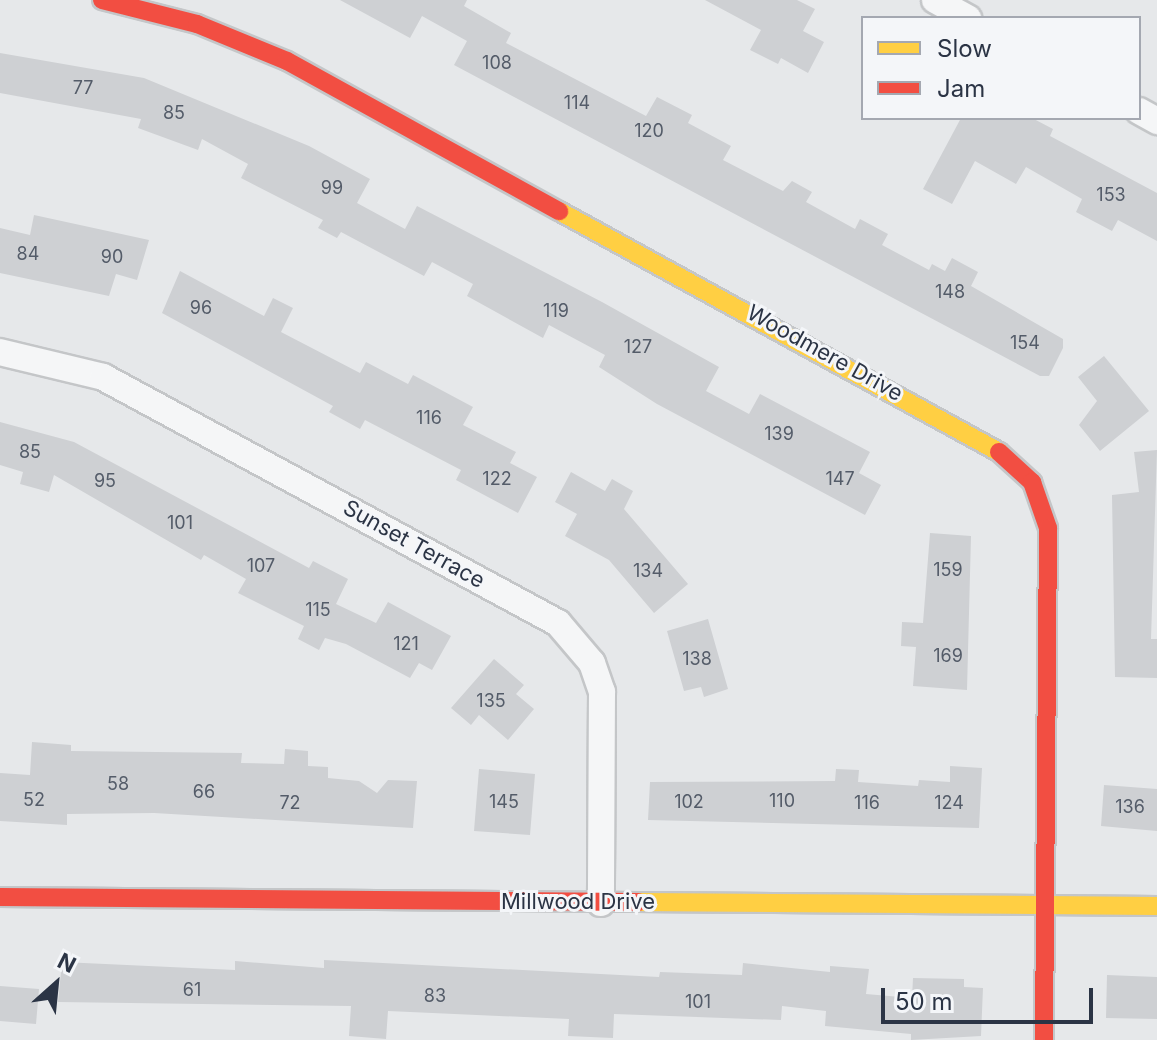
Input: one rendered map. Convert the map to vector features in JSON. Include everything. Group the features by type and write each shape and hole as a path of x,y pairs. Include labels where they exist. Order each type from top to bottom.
{"street":[{"name":"Woodmere Drive","path":"102,0 197,24 287,61 1015,461 1032,482 1048,528 1044,1040"},
{"path":"935,0 964,16"},
{"name":"Sunset Terrace","path":"0,352 103,377 558,623 592,663 602,692 601,903"},
{"name":"Millwood Drive","path":"0,897 1157,906"}],"building":[{"path":"340,0 467,0 464,6 511,33 506,43 646,116 657,97 692,115 688,123 731,146 723,160 783,191 792,181 812,192 806,202 855,229 860,219 888,234 882,245 929,270 932,264 945,271 952,258 978,272 971,286 1063,339 1063,348 1049,376 1040,376 454,65 467,41 422,16 410,38"},
{"path":"705,0 797,0 815,9 803,31 824,42 808,73 781,58 778,64 750,50 761,30"},
{"path":"0,53 144,78 309,146 370,179 357,203 405,229 417,206 602,302 719,367 706,391 749,414 760,394 870,452 859,473 881,485 865,515 657,404 599,367 605,355 549,325 543,338 467,296 473,284 432,262 424,276 341,232 337,238 318,228 323,220 241,178 248,164 202,139 198,150 138,128 141,119 0,93"},
{"path":"960,120 1036,120 1053,129 1050,136 1157,193 1157,241 1118,220 1112,231 1076,212 1082,199 1026,167 1016,184 975,161 952,204 923,189"},
{"path":"34,215 149,240 137,280 116,274 109,296 0,273 0,228 30,235"},
{"path":"180,271 264,316 273,298 293,308 281,332 360,373 366,362 408,384 413,375 473,407 463,425 516,452 510,463 537,477 518,513 456,480 461,470 365,420 360,429 329,412 333,406 162,313"},
{"path":"1104,356 1149,411 1100,451 1079,425 1097,401 1078,377"},
{"path":"0,422 74,442 309,568 313,561 348,579 336,604 376,623 388,602 451,636 432,670 419,663 410,678 346,644 325,638 319,650 298,639 304,626 238,593 246,579 204,555 201,560 54,475 49,492 20,484 23,472 0,465"},
{"path":"1157,450 1151,639 1157,639 1157,678 1115,677 1112,495 1139,492 1134,452"},
{"path":"571,472 605,491 612,479 633,491 624,509 688,584 654,613 609,560 565,536 577,514 555,502"},
{"path":"930,533 971,536 967,690 913,686 916,647 901,646 902,622 923,623"},
{"path":"708,619 728,689 704,697 701,687 684,691 667,631"},
{"path":"494,659 524,685 516,694 534,709 508,740 479,715 471,725 451,708"},
{"path":"32,742 71,745 71,751 242,753 241,763 284,764 285,749 308,751 308,766 328,767 328,778 359,781 377,793 388,780 417,781 413,828 154,813 67,814 67,825 0,821 0,773 30,775"},
{"path":"950,766 982,768 979,828 648,820 650,782 835,781 836,769 859,770 858,782 918,786 919,780 950,782"},
{"path":"479,769 535,774 530,835 474,831"},
{"path":"1104,785 1157,789 1157,831 1101,826"},
{"path":"324,960 659,977 660,972 742,975 743,963 830,972 830,966 869,969 866,994 912,998 913,978 964,979 964,987 983,988 981,1036 911,1040 911,1034 825,1026 826,1011 782,1006 781,1020 614,1014 613,1038 568,1036 569,1019 388,1011 386,1039 349,1036 351,1006 58,1002 62,962 235,970 235,961 324,968"},
{"path":"1107,975 1157,977 1157,1019 1106,1018"},
{"path":"0,986 39,989 36,1024 0,1021"}],"traffic: slow":[{"path":"559,211 999,452"},
{"path":"638,902 1157,906"}],"traffic: jam":[{"path":"102,0 197,24 287,61 559,211"},
{"path":"999,452 1032,482 1048,528 1044,1040"},
{"path":"0,897 638,902"}]}
